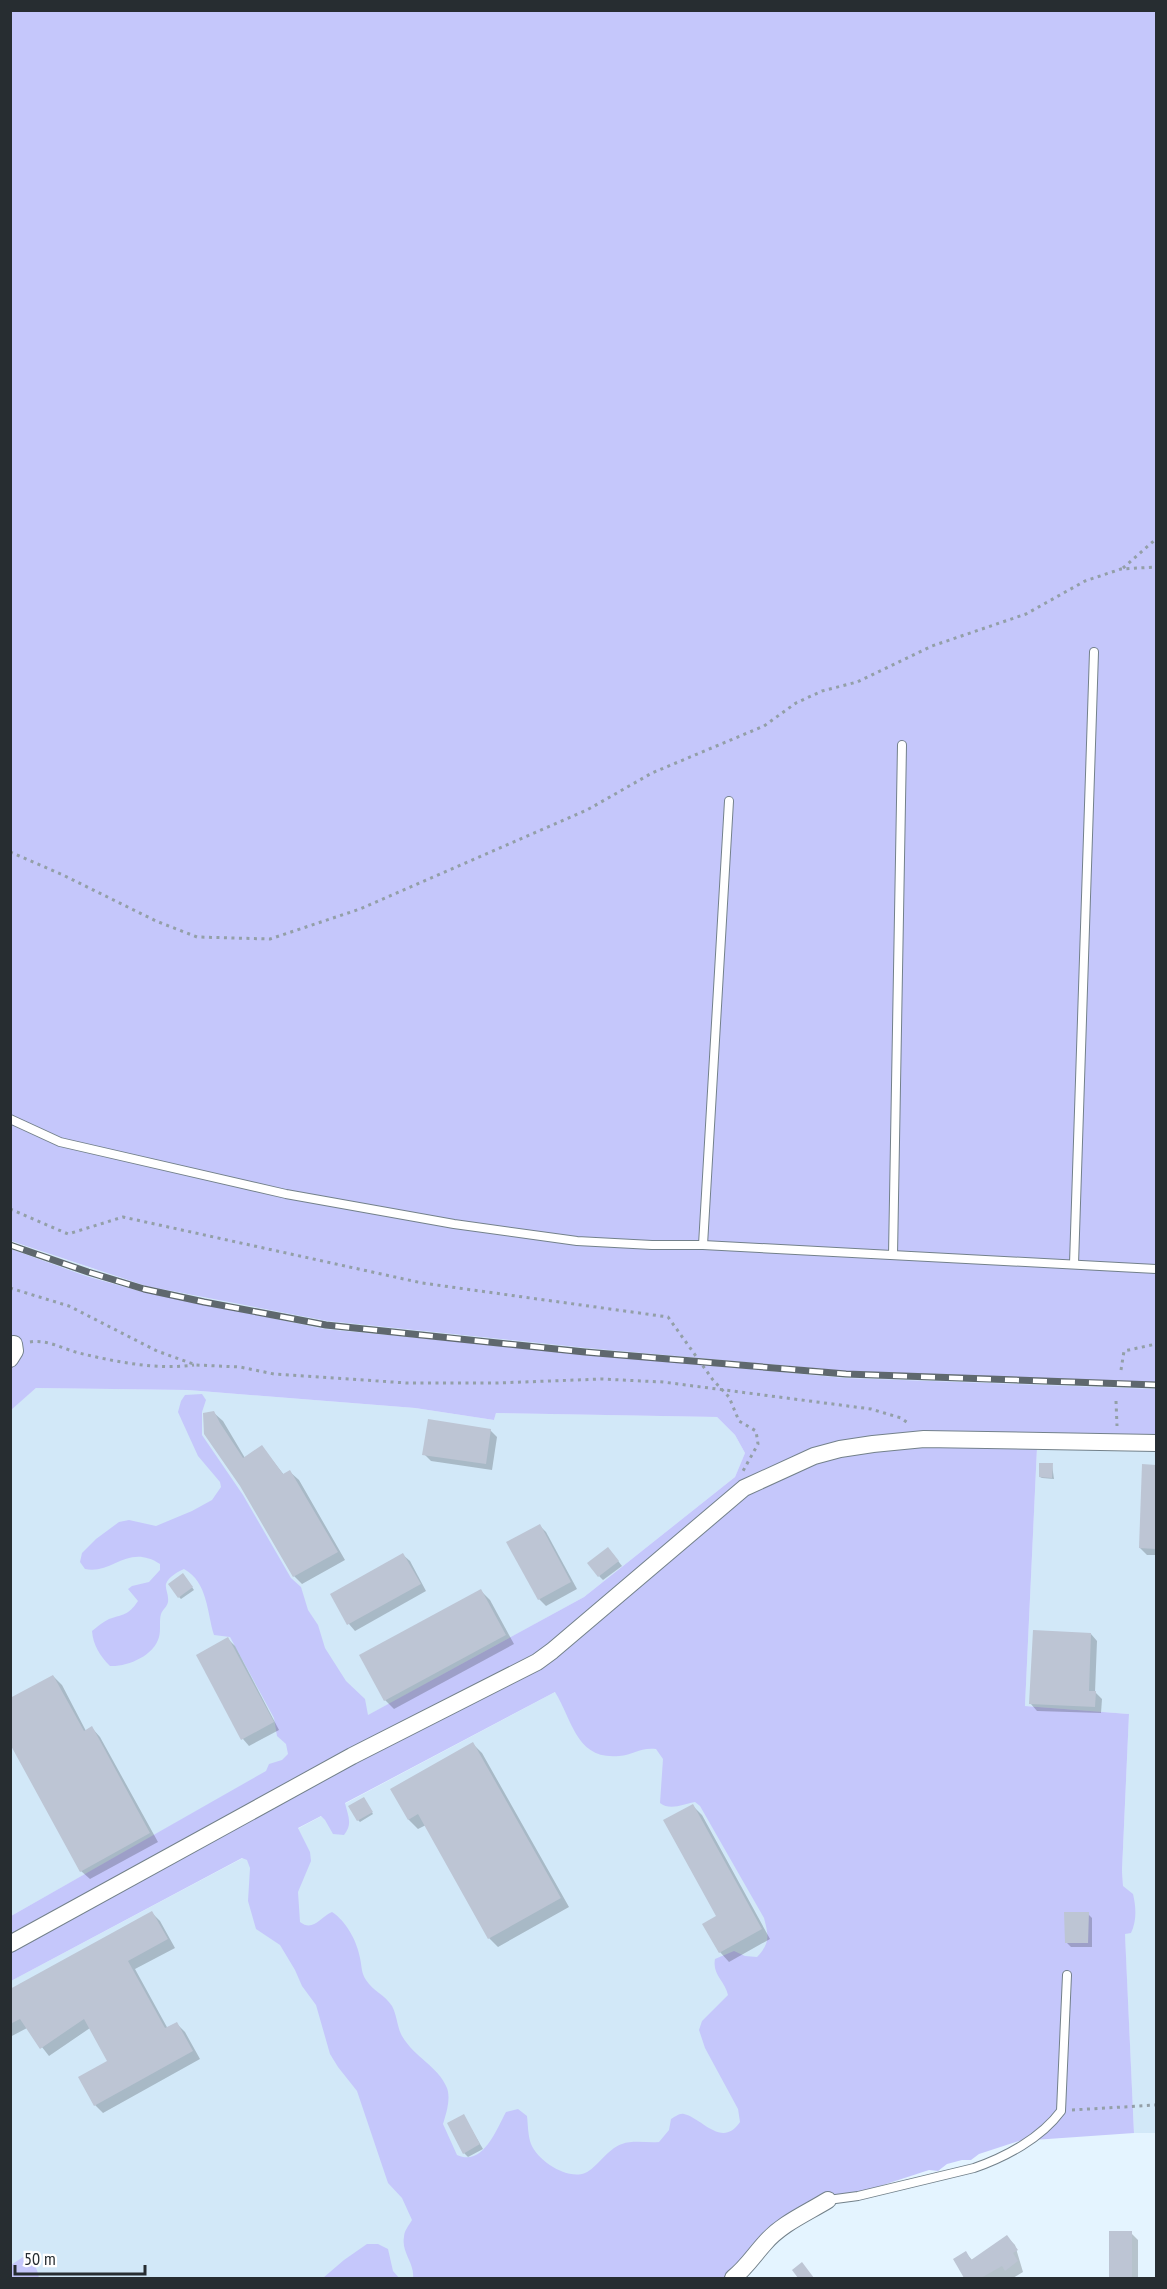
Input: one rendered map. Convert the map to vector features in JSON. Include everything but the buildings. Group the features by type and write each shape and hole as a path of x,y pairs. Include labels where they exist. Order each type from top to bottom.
{"street":[{"path":"10,1944 352,1756 537,1662 744,1488 814,1456 840,1449 924,1439 1156,1443"},
{"path":"733,2278 746,2268 765,2243 781,2228 828,2200"}],"lane":[{"path":"1074,1264 1094,652"},
{"path":"893,1255 902,745"},
{"path":"704,1245 729,801"},
{"path":"10,1119 60,1142 286,1194 454,1224 577,1241 704,1245 1156,1269"},
{"path":"828,2200 858,2196 993,2162 1052,2123 1061,2111 1067,1975"}],"path":[{"path":"1121,569 1156,539"},
{"path":"10,852 63,874 156,921 197,937 270,939 360,909 576,815 652,773 765,726 796,703 822,691 857,682 932,646 1026,614 1085,581 1121,569 1156,567"},
{"path":"10,1209 68,1234 123,1217 422,1283 668,1317 713,1380 724,1389 739,1421 756,1431 758,1437 755,1450 752,1458 745,1464 742,1473 744,1488"},
{"path":"10,1288 69,1306 157,1351 196,1365"},
{"path":"12,1352 39,1340 79,1353 114,1360 177,1367 196,1365 240,1368 274,1374 407,1383 497,1383 602,1379 663,1382 871,1409 901,1418 913,1426 924,1439"},
{"path":"1121,1370 1124,1351 1156,1344"},
{"path":"1116,1401 1118,1441"},
{"path":"1061,2111 1156,2105"}],"shaded area":[{"path":"11,11 1156,11 1156,1382 846,1371 586,1348 327,1321 146,1286 11,1241"},
{"path":"10,1241 146,1286 327,1321 586,1348 846,1371 1156,1382 1156,1389 845,1378 325,1329 202,1305 86,1276 11,1249"},
{"path":"11,1249 86,1276 143,1292 325,1329 845,1378 1156,1389 1156,1437 930,1433 766,1471 552,1643 11,1936 11,1916 266,1771 269,1764 282,1760 288,1754 286,1744 277,1736 274,1718 230,1637 214,1635 202,1590 192,1575 184,1569 167,1581 168,1602 161,1614 159,1637 152,1650 132,1662 110,1666 95,1646 92,1631 109,1619 128,1612 138,1601 128,1589 149,1582 160,1570 160,1564 149,1558 139,1557 129,1558 95,1570 85,1569 80,1562 82,1553 119,1522 129,1520 156,1526 212,1500 221,1487 220,1482 198,1456 178,1412 185,1395 202,1394 206,1400 202,1412 202,1435 243,1495 291,1578 301,1587 308,1610 318,1625 325,1648 346,1681 365,1699 368,1715 584,1597 735,1477 745,1453 735,1435 717,1417 496,1413 494,1420 415,1408 188,1390 36,1388 11,1410 10,1368 13,1365 10,1363"},
{"path":"36,1388 188,1390 415,1408 494,1420 496,1413 717,1417 735,1435 745,1453 735,1477 584,1597 294,1756 11,1916 10,1410"},
{"path":"931,1445 1037,1448 1025,1706 1129,1714 1122,1871 1123,1886 1133,1894 1135,1909 1131,1933 1125,1934 1134,2133 1019,2141 979,2154 971,2160 947,2164 938,2171 929,2170 831,2202 829,2197 729,2278 413,2278 404,2242 405,2233 412,2220 402,2198 388,2183 357,2091 330,2054 316,2005 302,1986 280,1945 256,1929 248,1901 250,1868 247,1860 242,1858 11,1981 11,1952 356,1763 542,1668 747,1494 816,1462 842,1456","holes":["555,1692 578,1736 593,1752 605,1756 619,1756 646,1749 656,1749 663,1759 660,1803 673,1807 695,1802 700,1806 764,1918 767,1935 766,1944 757,1957 745,1956 734,1951 715,1959 715,1969 728,1995 702,2021 699,2030 705,2048 738,2109 740,2122 733,2130 726,2133 712,2130 684,2114 679,2115 671,2119 669,2130 659,2142 622,2144 589,2171 578,2174 570,2174 554,2168 540,2157 530,2141 527,2116 518,2109 506,2112 493,2137 481,2151 474,2156 457,2155 443,2124 448,2106 447,2088 443,2080 407,2043 400,2032 392,2006 366,1980 356,1945 346,1926 332,1912 312,1925 300,1922 298,1892 311,1861 310,1852 298,1828 321,1816 333,1834 344,1835 349,1823 345,1803"]},
{"path":"1037,1448 1156,1451 1156,2133 1134,2133 1122,1871 1129,1714 1025,1706"},
{"path":"640,1647 865,2065 534,2278 11,2278 11,1981"},
{"path":"367,2244 378,2244 388,2249 393,2271 399,2278 323,2278 344,2260"},
{"path":"23,2257 34,2265 39,2278 11,2278 11,2265"}],"railway":[{"path":"10,1245 144,1289 326,1325 585,1352 846,1374 1156,1385"}]}
